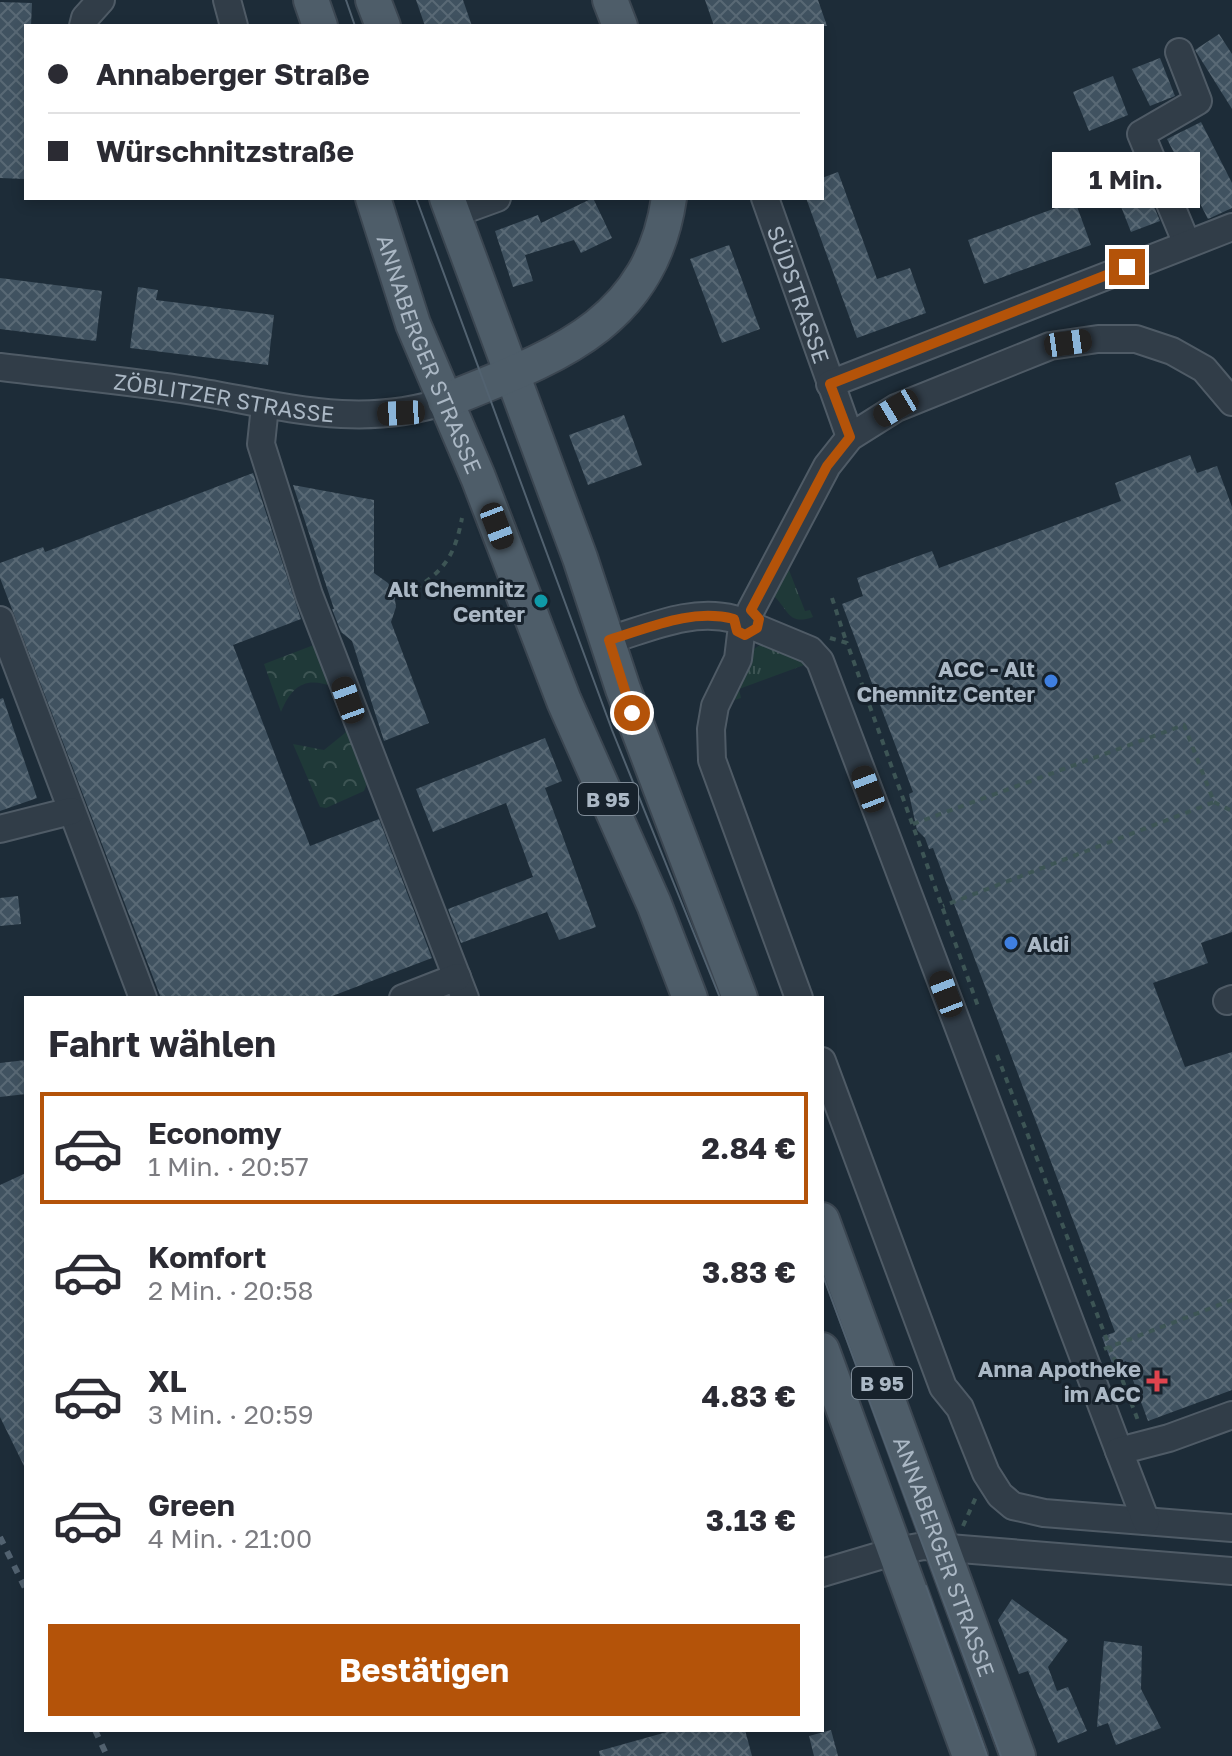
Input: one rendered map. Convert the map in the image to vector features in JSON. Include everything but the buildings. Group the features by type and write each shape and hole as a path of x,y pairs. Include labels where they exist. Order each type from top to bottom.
{"main road":[{"path":"311,0 319,24"},
{"path":"373,0 382,24"},
{"path":"610,0 619,24"},
{"name":"ANNABERGER STRASSE","path":"374,200 407,309 478,477 564,701 654,904 689,996"},
{"path":"445,401 571,345 603,322 635,289 659,245 669,200"},
{"name":"B 95","path":"450,206 609,640 623,689 739,996"},
{"name":"ANNABERGER STRASSE","path":"824,1226 931,1549 1018,1756"},
{"name":"ANNABERGER STRASSE","path":"824,1354 931,1549 970,1756"}],"street":[{"path":"84,24 101,0"},
{"path":"227,0 233,24"},
{"path":"1179,52 1198,101 1141,134 1187,244"},
{"path":"450,206 485,200"},
{"name":"SÜDSTRASSE","path":"766,200 850,437"},
{"path":"830,384 1232,227"},
{"path":"798,996 712,760 711,729 715,706 738,659 746,623 827,466 850,437 896,408 1050,346 1098,339 1136,339 1172,351 1204,369 1232,402"},
{"name":"ZÖBLITZER STRASSE","path":"0,367 354,416 401,413 445,401"},
{"path":"265,406 261,444 309,595 461,988 415,996"},
{"path":"609,640 696,614 715,614 746,623 810,650 820,661 1146,1521"},
{"path":"1,627 142,996"},
{"path":"0,829 71,811"},
{"path":"824,1066 943,1387 960,1408 986,1473 1000,1495 1013,1506 1044,1513 1232,1528"},
{"path":"1119,1451 1169,1438 1232,1415"},
{"path":"824,1573 931,1549 1232,1571"},
{"name":"B 95","path":"931,1549 1001,1756"}],"path":[{"path":"405,595 429,581 456,548 464,511"},
{"path":"832,598 847,643"},
{"path":"888,842 914,824 1184,725 1214,802 1232,811"},
{"path":"943,906 1214,802"},
{"path":"914,824 983,1018"},
{"path":"993,1046 1142,1429"},
{"path":"1119,1342 1232,1300"},
{"path":"931,1549 959,1536 986,1473"}],"green space":[{"path":"787,565 805,611 810,610 813,617 794,618 773,595"},
{"path":"767,642 805,655 810,671 807,664 739,689 741,698 731,701 747,658"},
{"path":"319,643 334,687 315,682 301,685 290,695 281,712 264,664"},
{"path":"348,725 368,781 364,791 326,808 320,807 293,744 324,750 345,733"}],"tram line":[{"path":"346,0 354,24"},
{"path":"417,200 612,730 719,996"},
{"path":"824,1278 1001,1756"},
{"path":"926,1586 987,1756"}],"railway":[{"path":"0,1537 24,1586"},
{"path":"96,1732 107,1756"}],"place":[{"name":"Alt Chemnitz Center","path":"541,601"},
{"name":"ACC - Alt Chemnitz Center","path":"1051,681"},
{"name":"Aldi","path":"1011,943"},
{"name":"Anna Apotheke im ACC","path":"1157,1381"}],"route":[{"path":"632,713 609,640 696,614 715,614 734,619 737,631 745,635 757,628 759,619 751,610 827,466 850,437 830,384 1127,267"}]}
